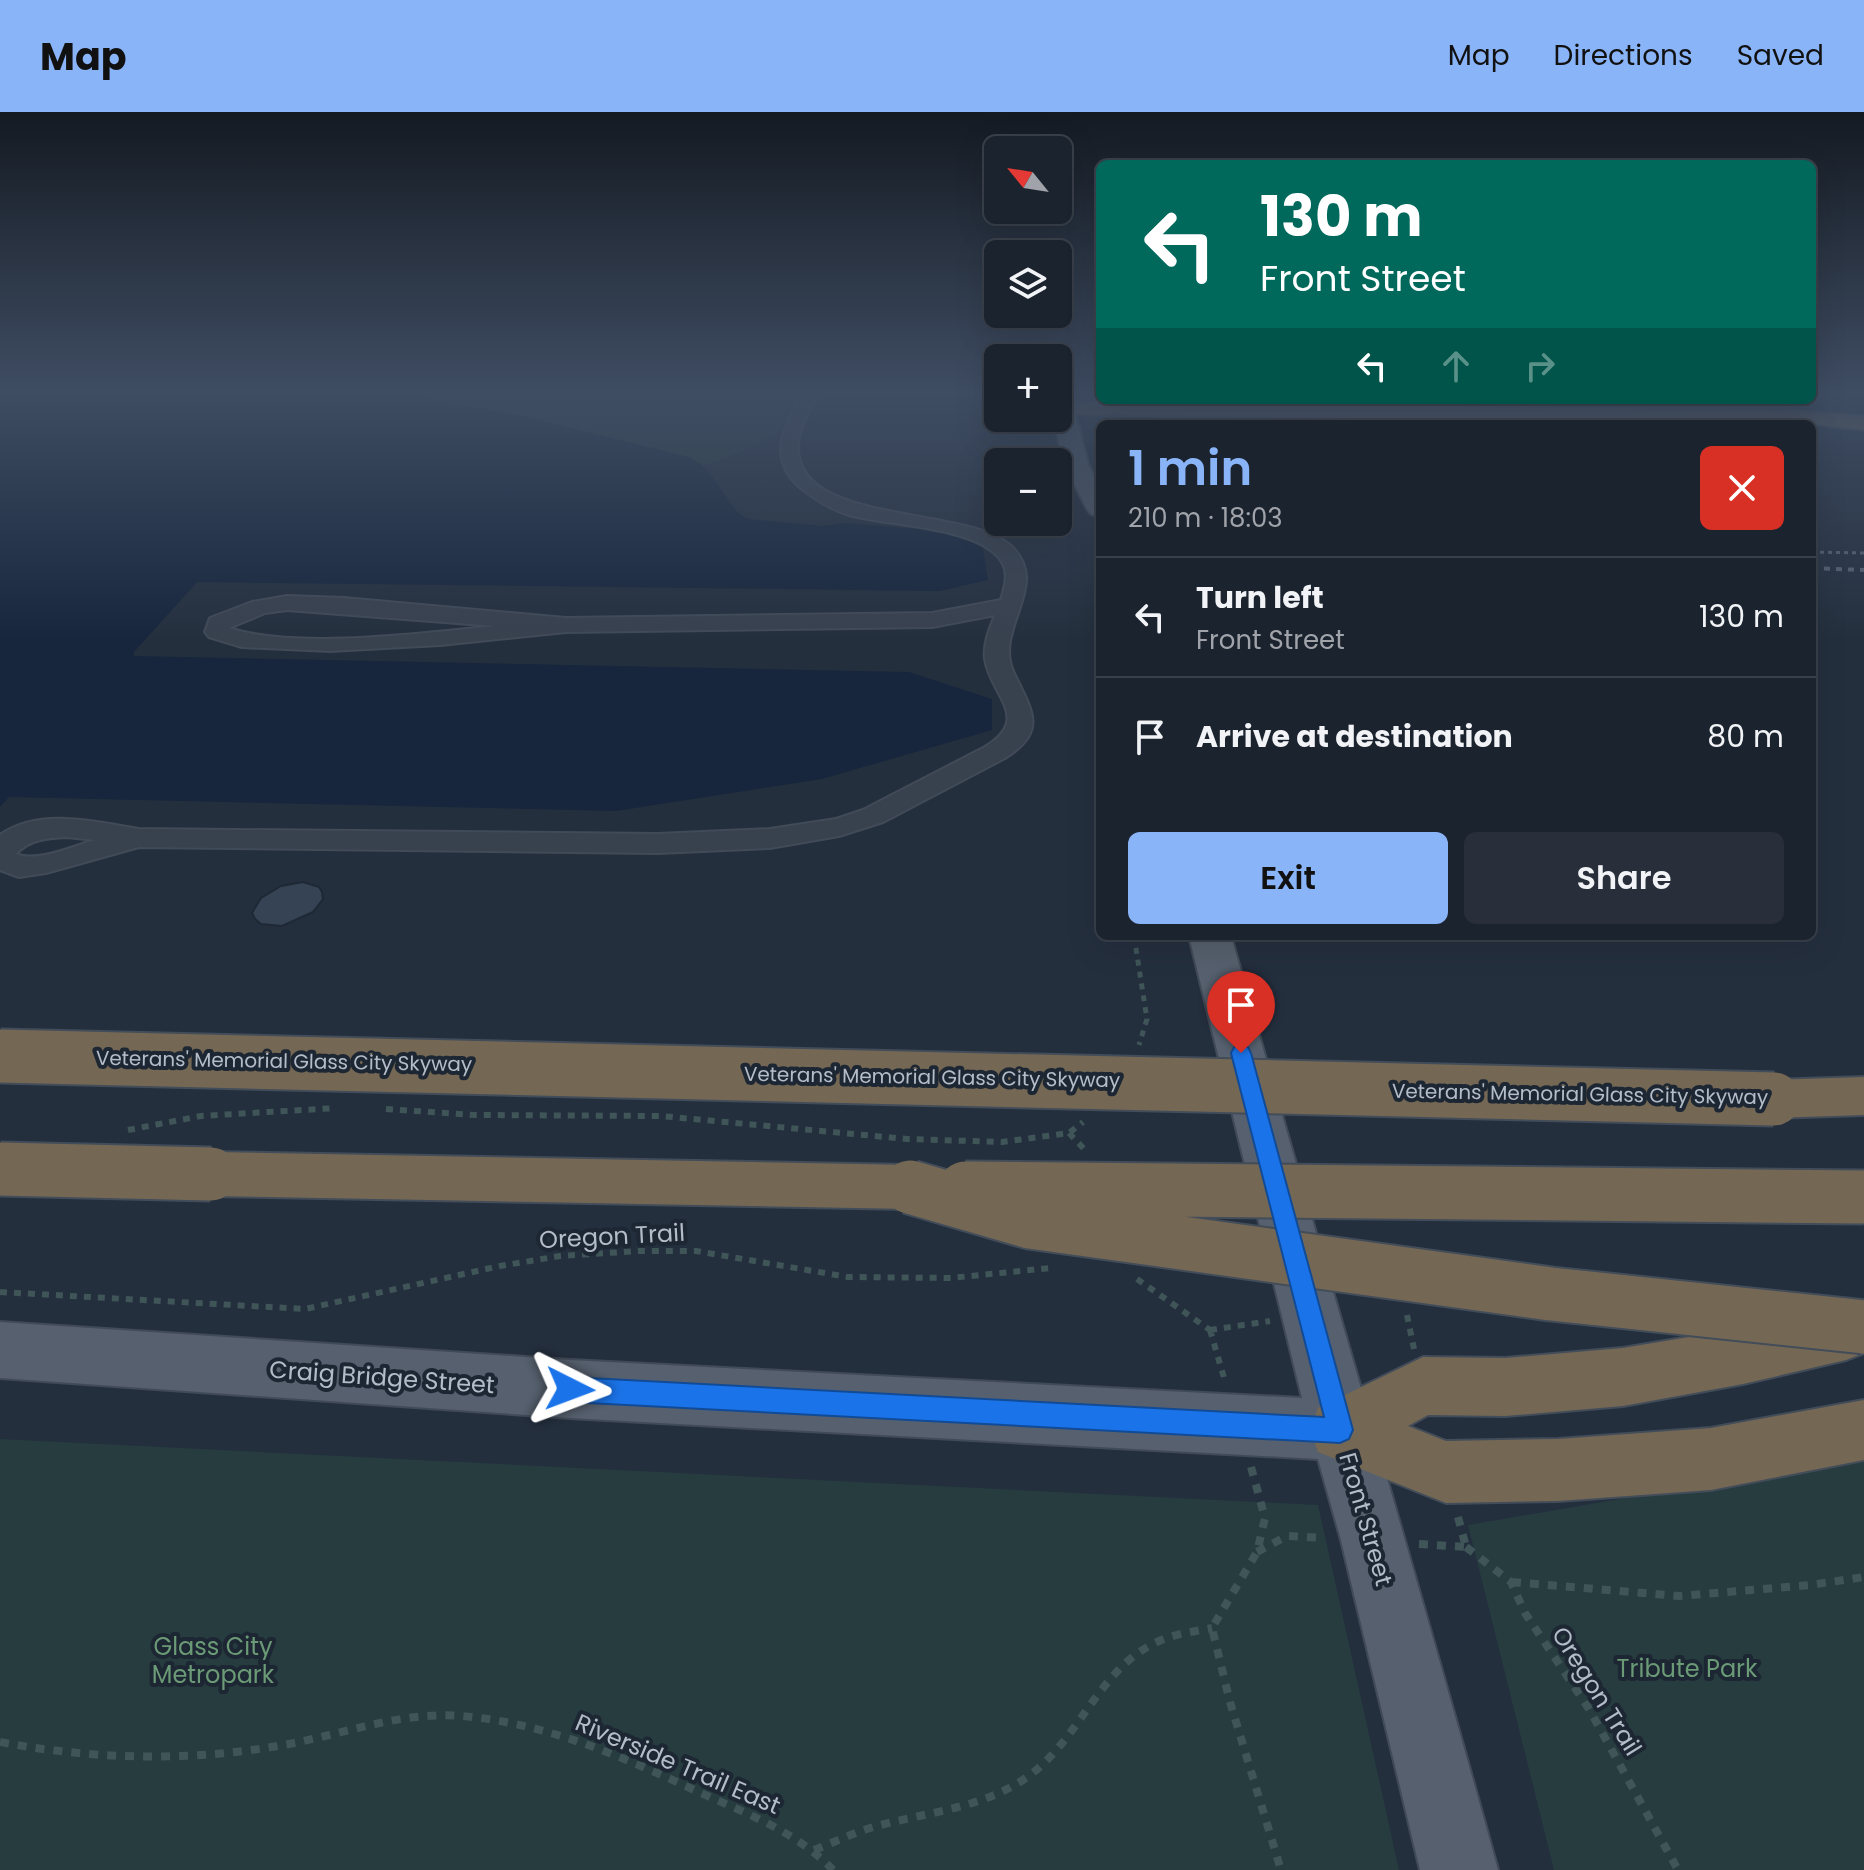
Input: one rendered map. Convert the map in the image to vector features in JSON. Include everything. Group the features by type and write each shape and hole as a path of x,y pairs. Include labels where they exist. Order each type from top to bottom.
{"highway":[{"name":"Veterans' Memorial Glass City Skyway","path":"0,1056 1774,1099 1864,1096"},
{"path":"0,1169 910,1187 1864,1197"},
{"path":"910,1187 1030,1222 1551,1294 1864,1328"},
{"path":"1340,1430 1423,1386 1505,1387 1623,1377 1743,1356 1864,1328"},
{"path":"1340,1430 1446,1472 1558,1470 1711,1459 1864,1430"}],"main road":[{"path":"1082,477 1096,502"},
{"name":"Front Street","path":"1211,940 1340,1430 1374,1540 1459,1870"},
{"name":"Craig Bridge Street","path":"0,1350 570,1389 1340,1430"}],"lane":[{"path":"139,838 645,843 755,838 838,827 889,811 1011,741 1022,721 1018,701 997,658 1018,577 1015,563 992,542 948,527 853,510 818,493 800,477"},
{"path":"566,625 344,605 287,603 237,614 218,623 217,632 229,640 298,644 356,642 566,625 918,620 970,615 1010,604"}],"path":[{"name":"Oregon Trail","path":"0,1292 305,1309 500,1266 560,1256 639,1251 696,1251 848,1277 951,1278 1055,1267"},
{"path":"1125,1271 1210,1330"},
{"path":"1265,1518 1257,1552 1212,1628 1230,1702 1281,1870"},
{"path":"1257,1552 1287,1536"},
{"name":"Oregon Trail","path":"1466,1547 1511,1582 1525,1613 1589,1709 1678,1870"},
{"path":"1511,1582 1679,1596 1810,1585 1864,1577"},
{"path":"814,1850 875,1826 990,1797 1020,1782 1054,1756 1105,1686 1143,1647 1182,1632 1212,1628"},
{"name":"Riverside Trail East","path":"0,1742 57,1754 212,1756 291,1744 404,1716 463,1716 572,1738 785,1832 814,1850 833,1870"}],"green space":[{"name":"Glass City Metropark","path":"0,1439 1318,1505 1399,1870 0,1870"},
{"name":"Tribute Park","path":"1864,1457 1864,1870 1554,1870 1468,1525"}],"water":[{"path":"0,477 712,477 738,513 748,519 953,532 969,537 983,548 988,580 940,591 197,582 134,652 134,656 909,672 992,699 992,730 822,779 616,811 9,797 0,807"}],"building":[{"path":"303,882 319,887 322,892 323,899 313,912 282,926 261,924 255,919 252,913 261,898 281,886"}],"railway":[{"path":"1816,552 1864,553"},
{"path":"1816,568 1864,570"}],"route":[{"path":"570,1389 1340,1430 1241,1053"}]}
